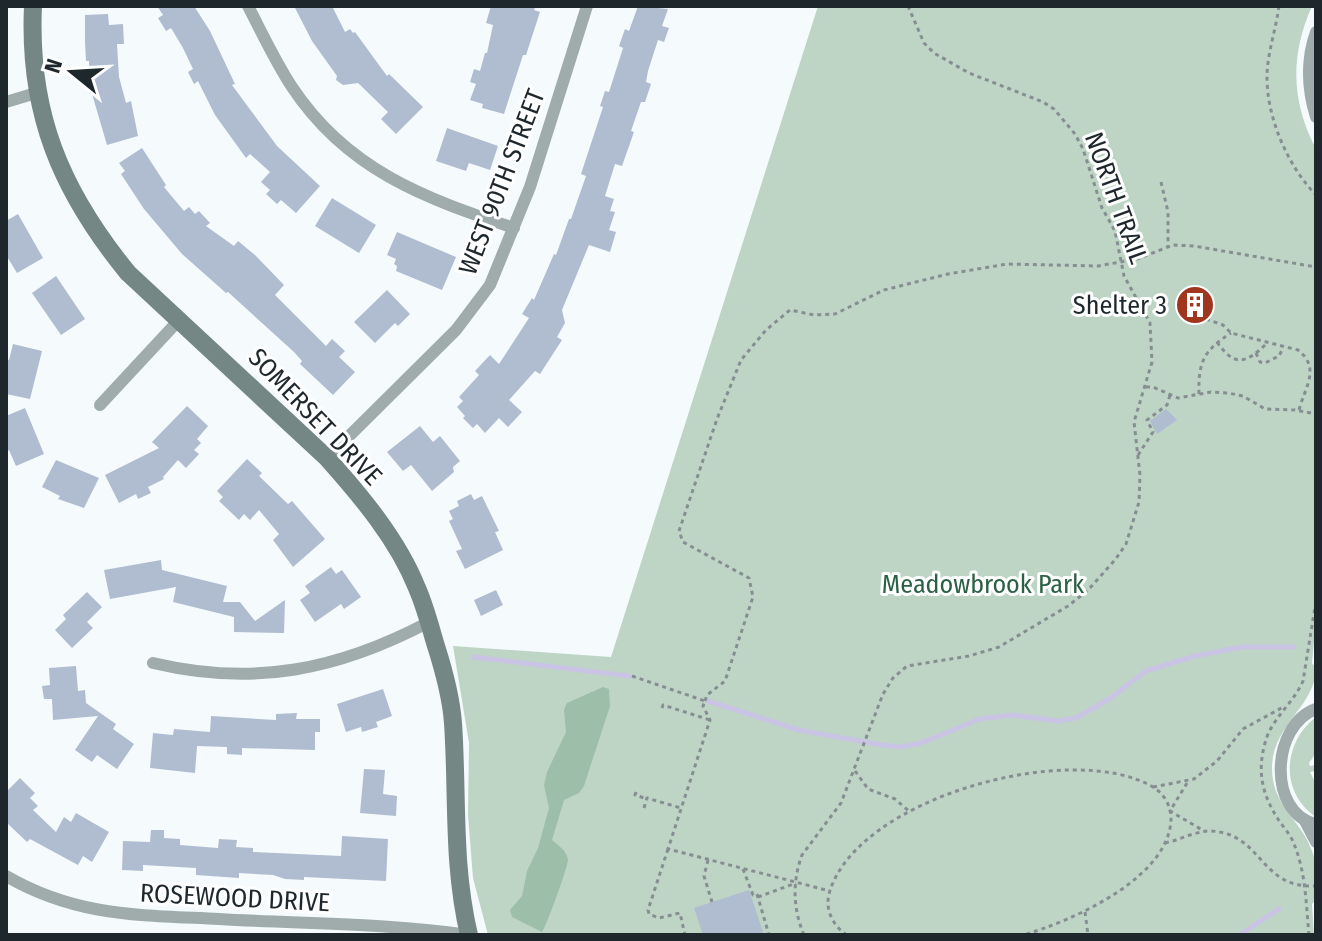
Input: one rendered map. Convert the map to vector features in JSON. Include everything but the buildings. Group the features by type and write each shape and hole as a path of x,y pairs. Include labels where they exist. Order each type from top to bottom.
{"street":[{"name":"SOMERSET DRIVE","path":"33,6 36,93 53,150 77,201 101,241 128,273 327,458 353,487 398,551 417,586 447,682 452,720 457,863 469,935"},
{"path":"248,6 293,89 345,147 378,171 436,202 514,228"},
{"name":"WEST 90TH STREET","path":"327,458 456,330 490,285 530,187 587,6"},
{"path":"1316,32 1309,68 1310,97 1316,117"},
{"path":"6,102 36,93"},
{"path":"100,405 179,320"},
{"path":"153,663 178,669 261,674 295,671 360,653 429,622"},
{"path":"1316,695 1313,710 1296,725 1286,742 1280,774 1284,793 1294,810 1310,822 1316,842"},
{"name":"ROSEWOOD DRIVE","path":"6,876 71,905 130,914 469,935"}],"path":[{"name":"NORTH TRAIL","path":"804,935 796,917 796,883 802,855 841,803 893,678 907,666 969,656 999,647 1068,606 1088,590 1126,544 1139,502 1134,422 1152,362 1150,323 1124,276 1115,231 1102,208 1083,149 1054,109 969,73 934,53 924,43 908,6"},
{"path":"1279,6 1267,77 1271,111 1284,147 1316,195"},
{"path":"1161,182 1168,212 1168,247"},
{"path":"685,935 680,913 659,918 649,914 648,910 710,720 703,706 707,695 725,681 753,597 749,578 683,542 679,531 717,419 741,360 766,330 790,310 814,315 835,314 884,290 948,274 1007,264 1085,267 1120,262 1168,247 1194,246 1316,267"},
{"path":"1206,319 1223,325 1231,333 1298,350 1310,364 1310,380 1299,410"},
{"path":"1199,394 1203,358 1217,342 1231,333"},
{"path":"1217,342 1225,353 1238,360 1248,359 1266,344"},
{"path":"1256,353 1260,362 1265,363 1279,356 1283,347"},
{"path":"1146,387 1178,398 1228,393 1243,396 1270,410 1299,410 1316,414"},
{"path":"1137,457 1153,432 1147,420 1164,408 1170,395"},
{"path":"632,676 705,701"},
{"path":"1170,811 1188,782 1217,761 1243,729 1288,704"},
{"path":"662,708 663,705 710,720"},
{"path":"847,935 840,933 828,908 834,879 849,858 873,835 910,812 945,796 982,783 1050,769 1099,770 1123,775 1153,787 1165,797 1171,823 1165,843 1131,881 1085,912 1033,934 1023,935"},
{"path":"855,771 868,789 895,799 910,812"},
{"path":"1153,787 1188,782"},
{"path":"636,792 635,795 681,808"},
{"path":"644,808 647,799"},
{"path":"1170,811 1204,831 1228,834 1241,841 1274,875 1288,883 1316,886"},
{"path":"1165,843 1204,831"},
{"path":"668,849 830,891"},
{"path":"708,860 704,876 712,902"},
{"path":"743,869 753,895 757,894 769,935"},
{"path":"758,897 796,883"},
{"path":"1085,912 1088,935"}],"green space":[{"name":"Meadowbrook Park","path":"818,6 1312,6 1300,43 1296,78 1302,113 1316,149 1316,620 1312,663 1316,668 1309,694 1279,740 1272,768 1277,793 1307,840 1314,857 1314,935 488,935 473,878 468,815 469,743 453,646 611,657"},
{"path":"603,687 609,689 610,706 584,786 579,793 564,800 552,840 564,851 568,860 542,932 512,917 510,910 522,896 527,871 538,848 549,808 544,785 566,732 564,710 567,703"},
{"path":"1316,717 1316,753 1309,763 1310,766 1316,765 1316,771 1310,772 1316,784 1316,817 1296,795 1290,768 1297,740"}],"waterway":[{"path":"708,701 799,730 902,747 921,743 980,719 1011,715 1059,721 1076,718 1109,699 1146,671 1195,656 1242,647 1294,647"},
{"path":"473,657 629,676"},
{"path":"1239,935 1279,909"}],"place":[{"name":"Shelter 3","path":"1195,305"}]}
